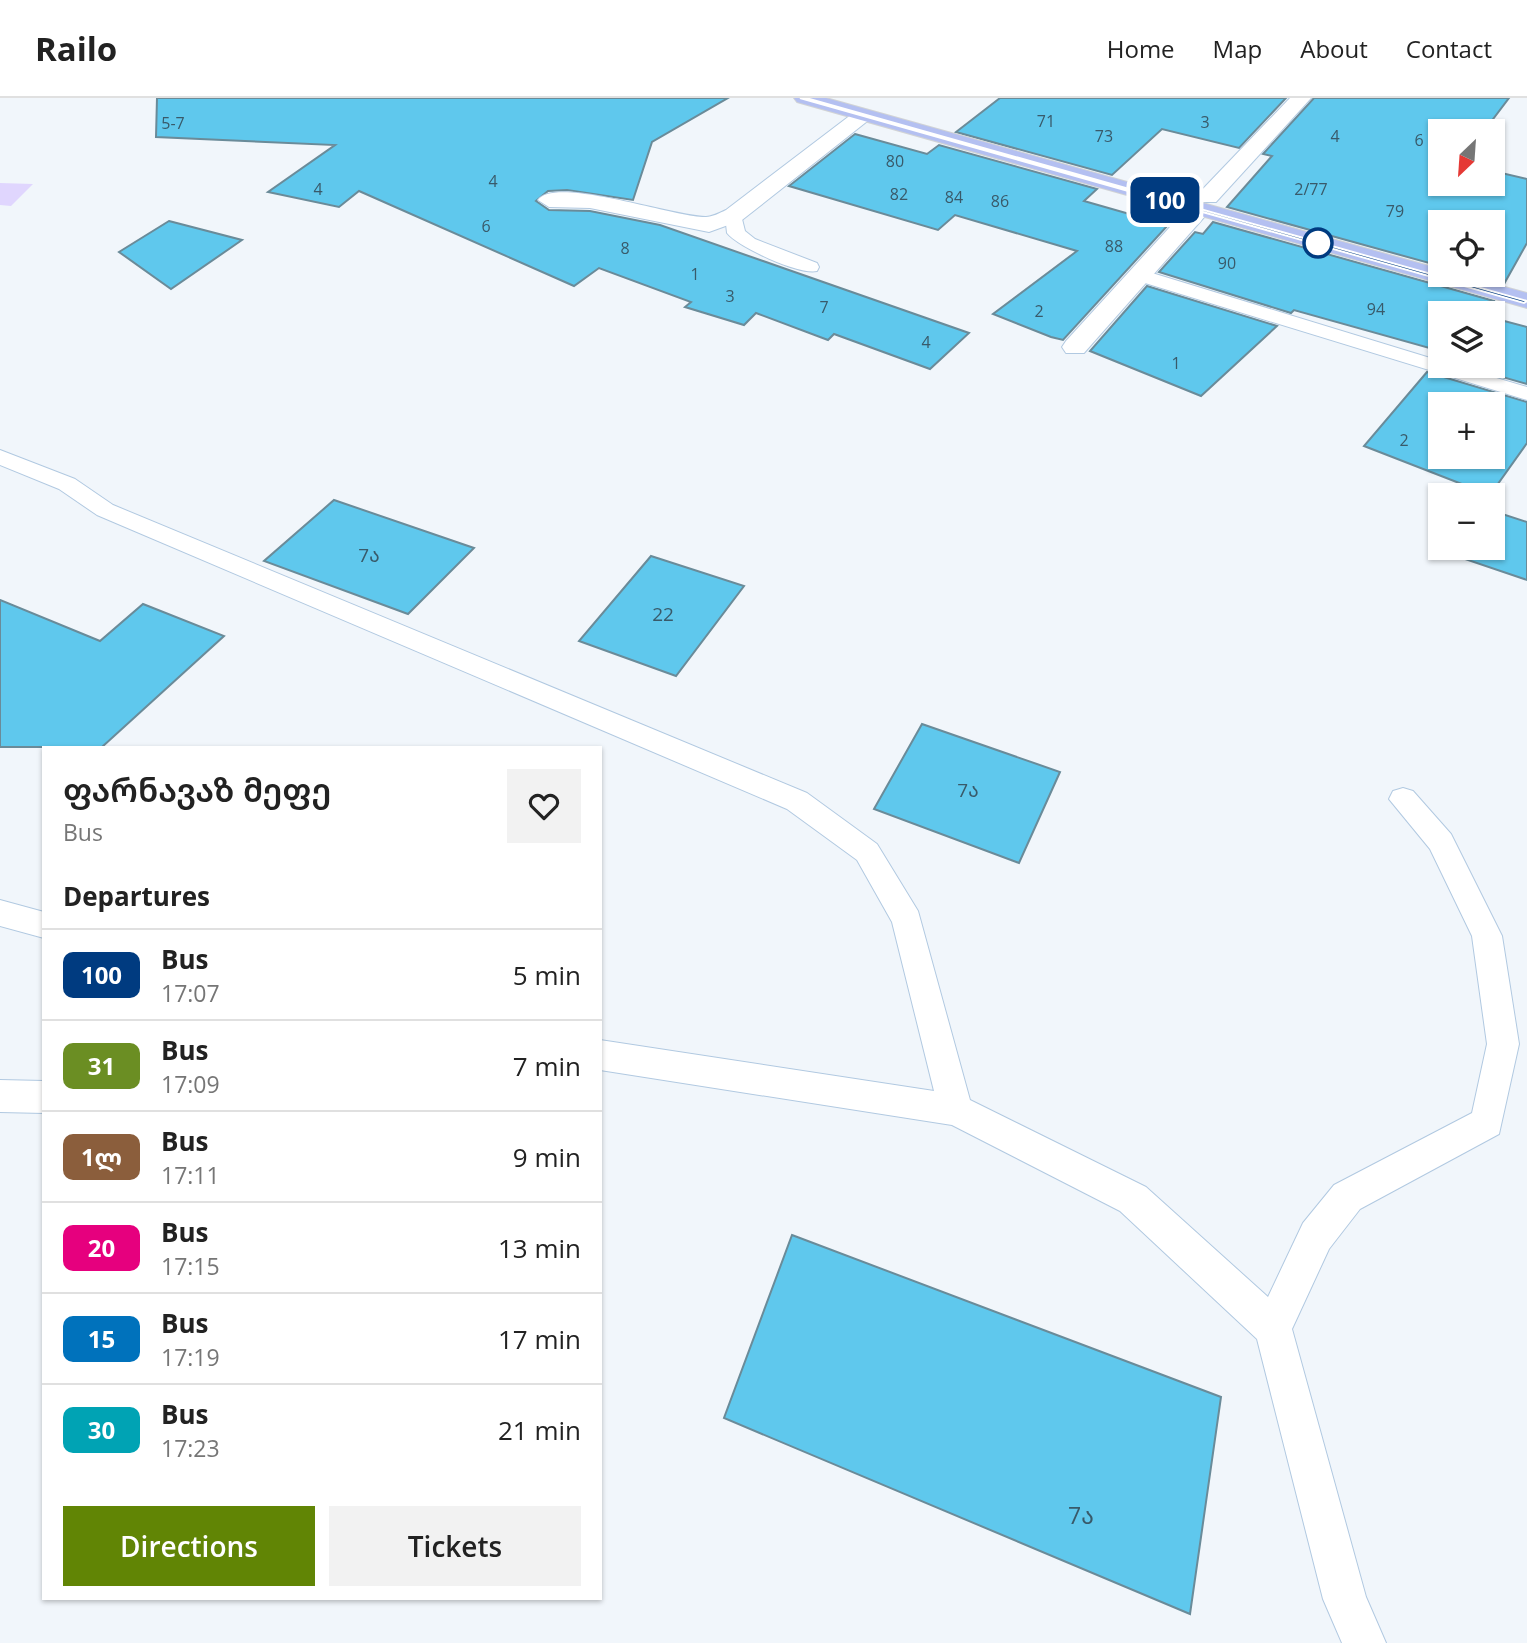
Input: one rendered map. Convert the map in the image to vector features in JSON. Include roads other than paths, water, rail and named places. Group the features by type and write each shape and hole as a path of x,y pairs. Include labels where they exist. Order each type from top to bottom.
{"main road":[{"path":"804,98 873,106"},
{"path":"841,98 1527,301"},
{"path":"1203,203 1428,258"},
{"path":"1505,279 1527,285"}],"street":[{"path":"1075,347 1301,98"},
{"path":"550,200 590,201 709,225 734,215 873,106"}],"lane":[{"path":"734,215 736,233 749,243 810,267"},
{"path":"1139,275 1527,394"},
{"path":"0,457 67,484 104,510 797,801 867,852 907,920 957,1111"},
{"path":"1273,1328 1316,1236 1347,1197 1487,1123 1503,1044 1487,936 1441,842 1403,799"},
{"path":"0,913 42,924"},
{"path":"602,1055 957,1111 1133,1199 1273,1328 1345,1599 1364,1643"},
{"path":"0,1096 42,1097"}]}
